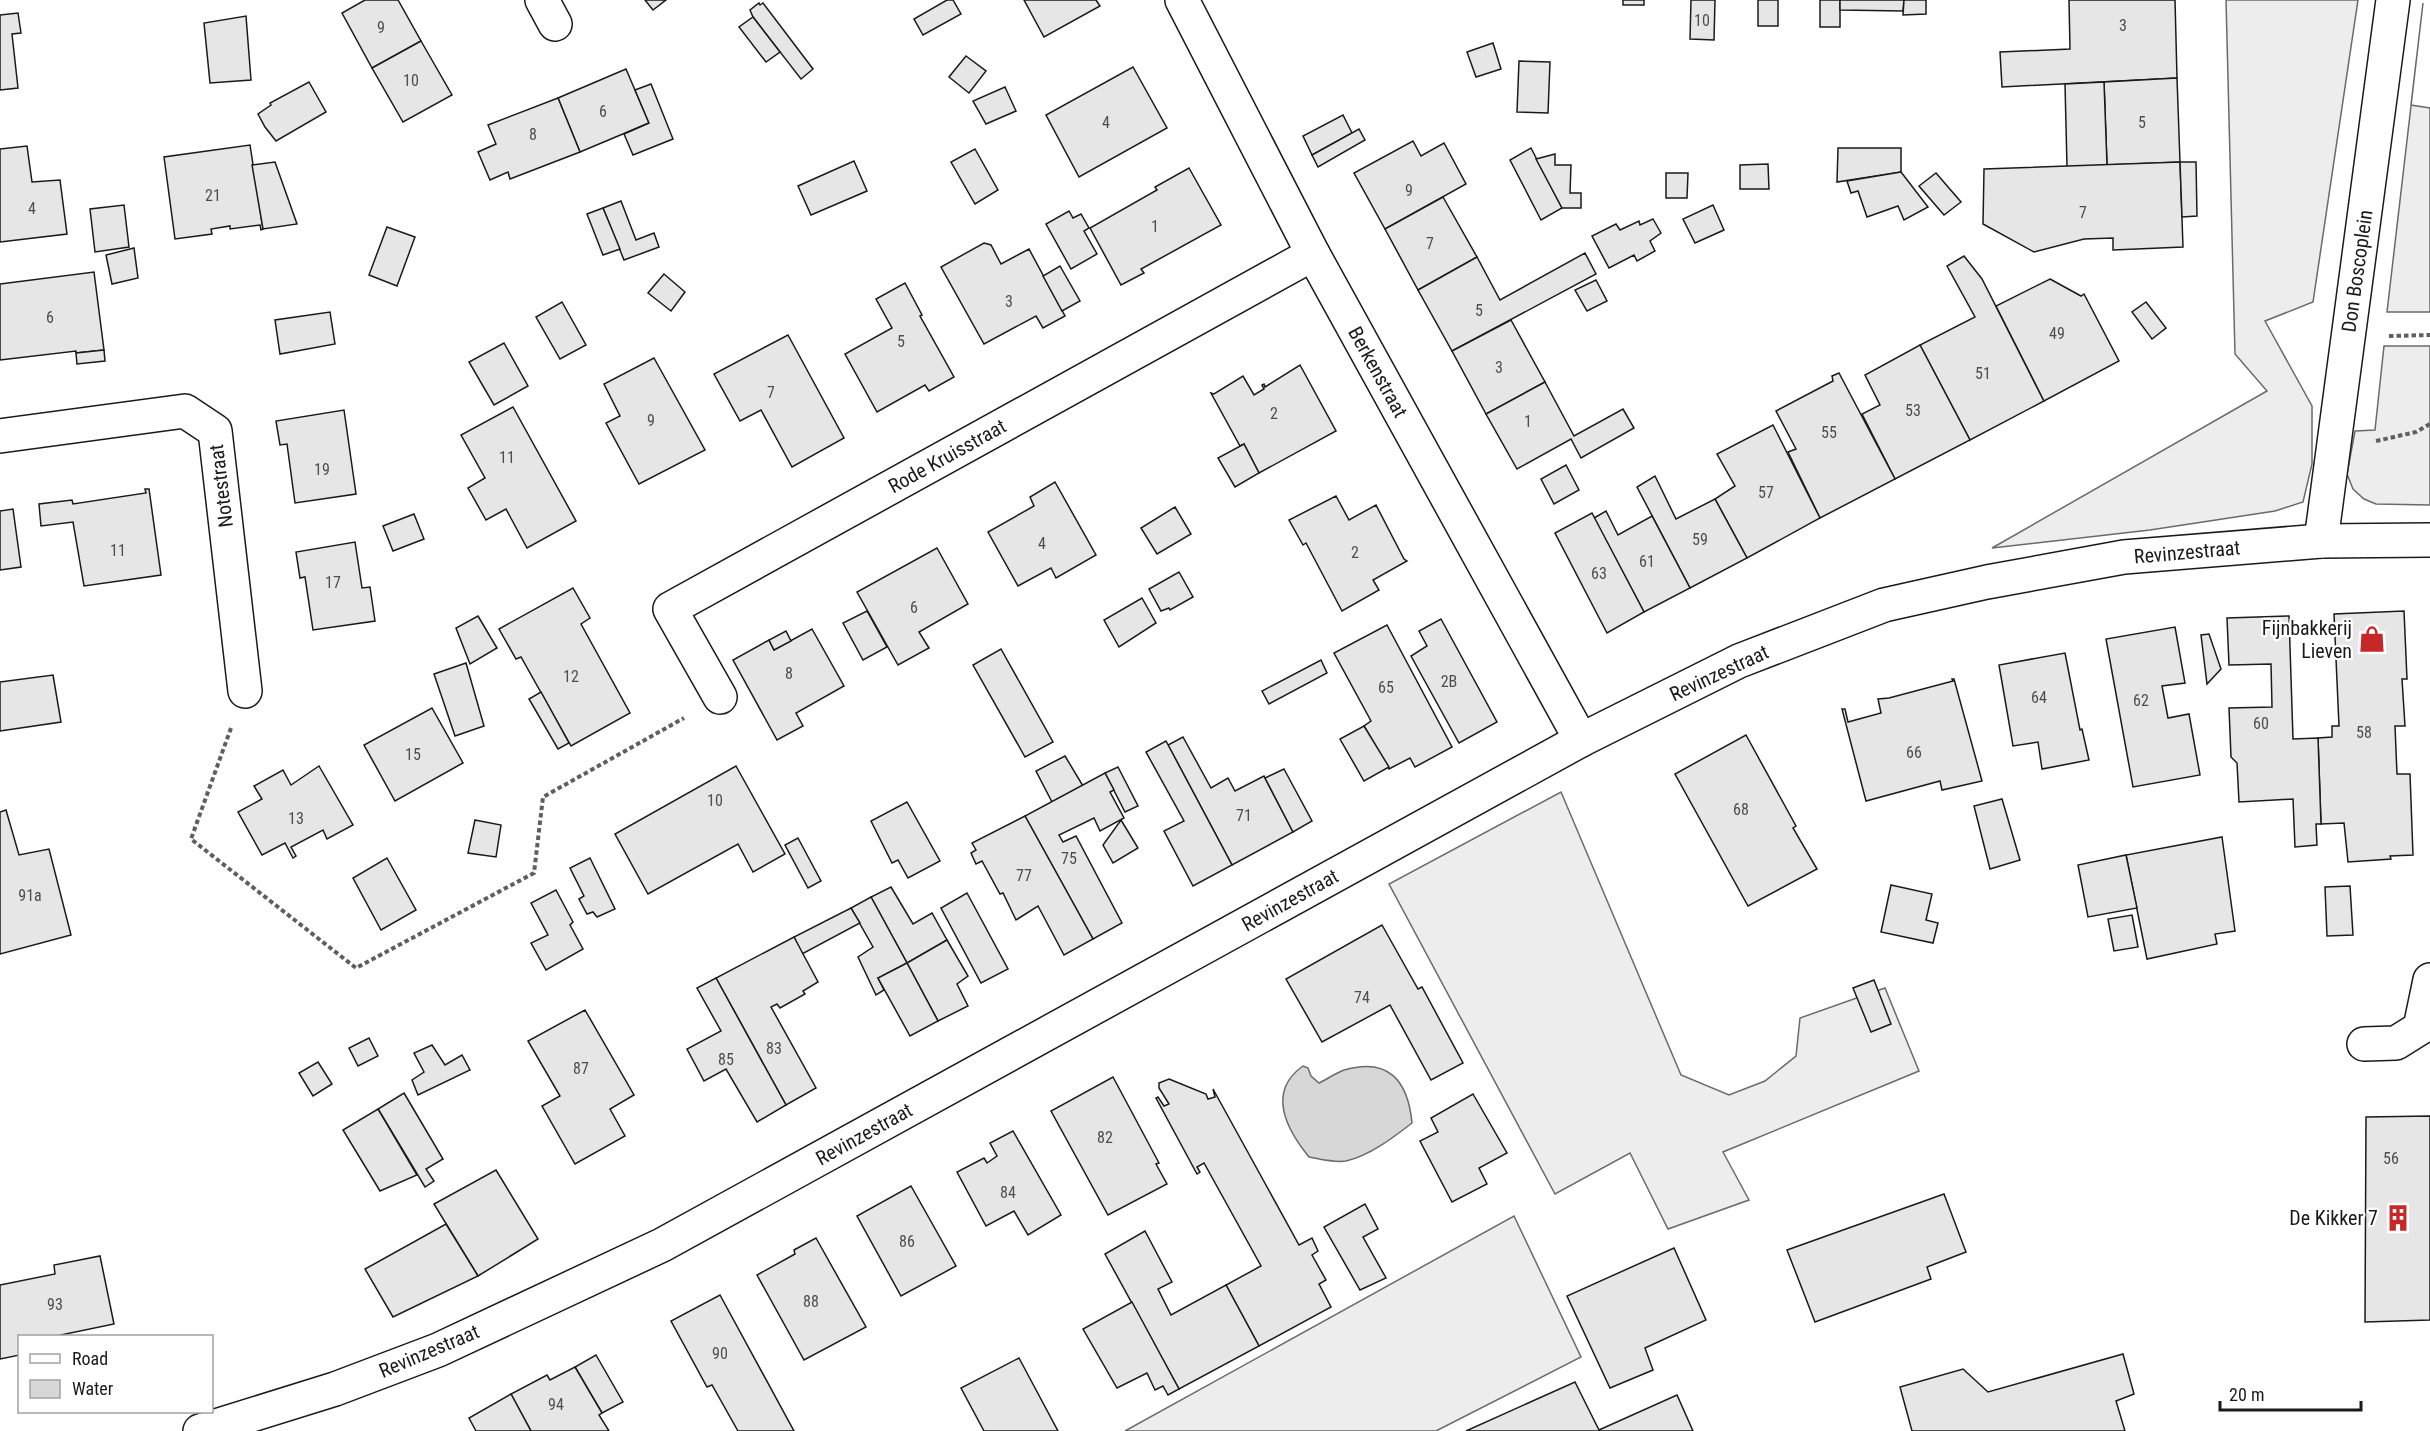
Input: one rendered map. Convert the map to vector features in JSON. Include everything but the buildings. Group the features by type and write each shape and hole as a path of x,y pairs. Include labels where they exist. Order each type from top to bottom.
{"street":[{"name":"Berkenstraat","path":"1182,0 1312,254 1581,740"},
{"name":"Don Boscoplein","path":"2321,541 2393,0"},
{"name":"Rode Kruisstraat","path":"720,697 670,609 1312,254"},
{"name":"Notestraat","path":"0,436 185,411 215,431 245,691"},
{"name":"Revinzestraat","path":"200,1431 335,1389 438,1350 662,1245 1581,740 1739,661 1884,605 1988,582 2124,557 2321,541 2430,540"},
{"path":"2364,1044 2396,1043 2420,1028 2429,998"}],"path":[{"path":"2333,442 2379,441 2416,432 2430,424"},
{"path":"245,691 191,839 356,968 534,873 543,797 720,697"}],"shaded area":[{"path":"2226,0 2358,0 2313,302 2265,321 2312,406 2312,464 2303,502 2275,511 2150,530 1992,548 2267,391 2235,354"},
{"path":"2411,105 2430,108 2430,312 2387,312"},
{"path":"2384,346 2430,346 2430,505 2376,504 2364,499 2353,489 2347,474 2355,431 2375,430"},
{"path":"1561,792 1681,1075 1729,1095 1765,1081 1796,1056 1800,1018 1885,988 1919,1071 1723,1152 1749,1200 1668,1229 1630,1153 1555,1194 1389,884"},
{"path":"1514,1216 1581,1357 1436,1431 1125,1431"}],"water":[{"path":"1303,1066 1308,1068 1311,1076 1319,1083 1344,1070 1373,1067 1384,1070 1401,1084 1410,1108 1412,1123 1381,1145 1355,1159 1337,1162 1309,1157 1288,1123 1283,1099 1285,1087 1292,1076"}],"place":[{"name":"Fijnbakkerij Lieven","path":"2372,639"},
{"name":"De Kikker 7","path":"2398,1218"}]}
